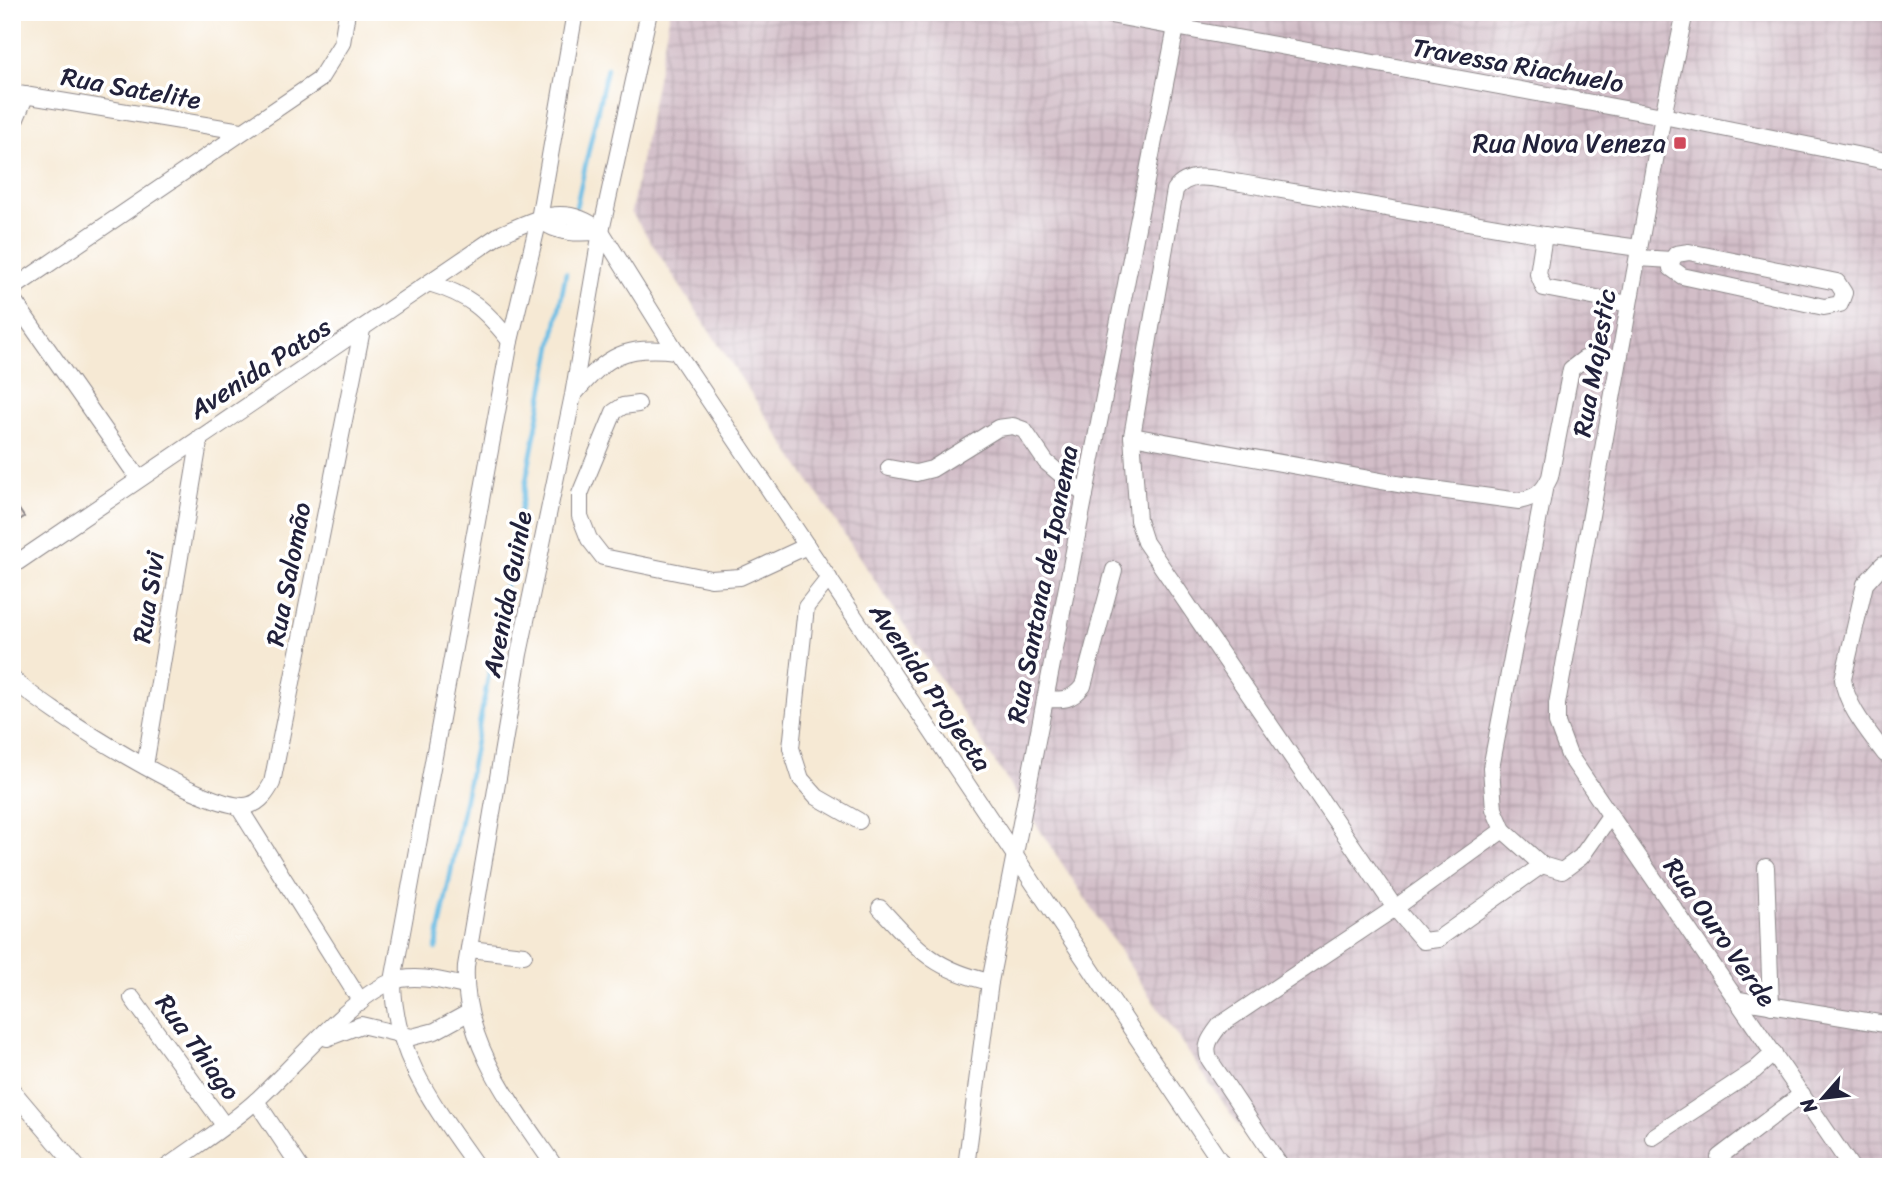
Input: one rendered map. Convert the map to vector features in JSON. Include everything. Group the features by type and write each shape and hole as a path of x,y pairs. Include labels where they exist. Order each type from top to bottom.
{"street":[{"path":"12,289 319,80 342,43 347,12"},
{"name":"Avenida Guinle","path":"477,1167 411,1068 399,1036 393,981 510,341 539,219 575,12"},
{"name":"Avenida Guinle","path":"555,1167 503,1091 482,1052 468,1013 465,986 519,654 573,395 601,232 649,12"},
{"name":"Travessa Riachuelo","path":"1094,12 1178,20 1891,162"},
{"name":"Rua Majestic","path":"1557,723 1560,690 1618,362 1685,12"},
{"name":"Rua Santana de Ipanema","path":"966,1167 990,982 1178,20"},
{"path":"12,128 19,94"},
{"name":"Rua Satelite","path":"19,94 241,131"},
{"path":"1542,865 1429,943 1423,941 1395,908 1145,542 1138,520 1132,436 1175,190 1182,181 1194,177 1241,183 1672,260"},
{"path":"539,219 551,228 581,234 601,232"},
{"name":"Avenida Patos","path":"12,566 499,235 539,219"},
{"name":"Avenida Projecta","path":"601,232 676,351 1224,1167"},
{"path":"1544,235 1538,274 1544,288 1629,304"},
{"path":"1689,252 1837,282 1844,293 1840,304 1824,307 1682,276 1671,268 1672,260 1676,254 1689,252"},
{"path":"429,284 454,291 476,303 510,341"},
{"path":"12,298 139,479"},
{"name":"Rua Salomão","path":"238,806 258,801 272,783 362,330"},
{"path":"573,395 610,358 639,349 676,351"},
{"path":"1609,817 1570,868 1554,871 1542,865 1503,830 1494,809 1492,768 1544,490 1550,477 1570,369 1584,359 1618,362"},
{"path":"638,404 614,412 580,494 580,516 589,539 603,557 711,579 740,577 807,547"},
{"path":"889,468 916,473 932,469 998,428 1013,426 1024,430 1046,462 1085,495"},
{"path":"1132,436 1403,485 1506,499 1534,498 1544,490"},
{"name":"Rua Sivi","path":"145,766 200,437"},
{"path":"1891,566 1883,564 1865,584 1843,678 1844,691 1854,708 1885,754 1891,755"},
{"path":"1045,699 1065,701 1075,696 1083,686 1114,570"},
{"path":"829,578 806,607 791,748 801,779 817,797 859,821"},
{"path":"12,678 65,719 145,766 217,800 238,806 361,1002"},
{"name":"Rua Ouro Verde","path":"1557,723 1569,755 1609,817 1739,1000 1851,1167"},
{"path":"1281,1167 1209,1059 1206,1050 1210,1038 1220,1026 1395,908 1503,830"},
{"path":"1766,867 1771,1006"},
{"path":"880,908 923,955 957,975 990,982"},
{"path":"469,949 524,955"},
{"path":"167,1167 256,1101 312,1045 361,1002 393,981 410,978 465,986"},
{"name":"Rua Thiago","path":"132,998 224,1125"},
{"path":"1739,1000 1891,1025"},
{"path":"312,1045 361,1025 399,1036 424,1035 468,1013"},
{"path":"1653,1137 1755,1070 1774,1053"},
{"path":"12,1090 77,1167"},
{"path":"1719,1157 1801,1094"},
{"name":"Rua Thiago","path":"256,1101 300,1167"}],"shaded area":[{"path":"670,12 1891,12 1891,1167 1268,1167 1161,1013 631,212"}],"building":[{"path":"12,499 24,517 12,525"}],"waterway":[{"path":"576,207 607,68"},
{"path":"436,949 566,273"}],"place":[{"name":"Rua Nova Veneza","path":"1680,143"}]}
